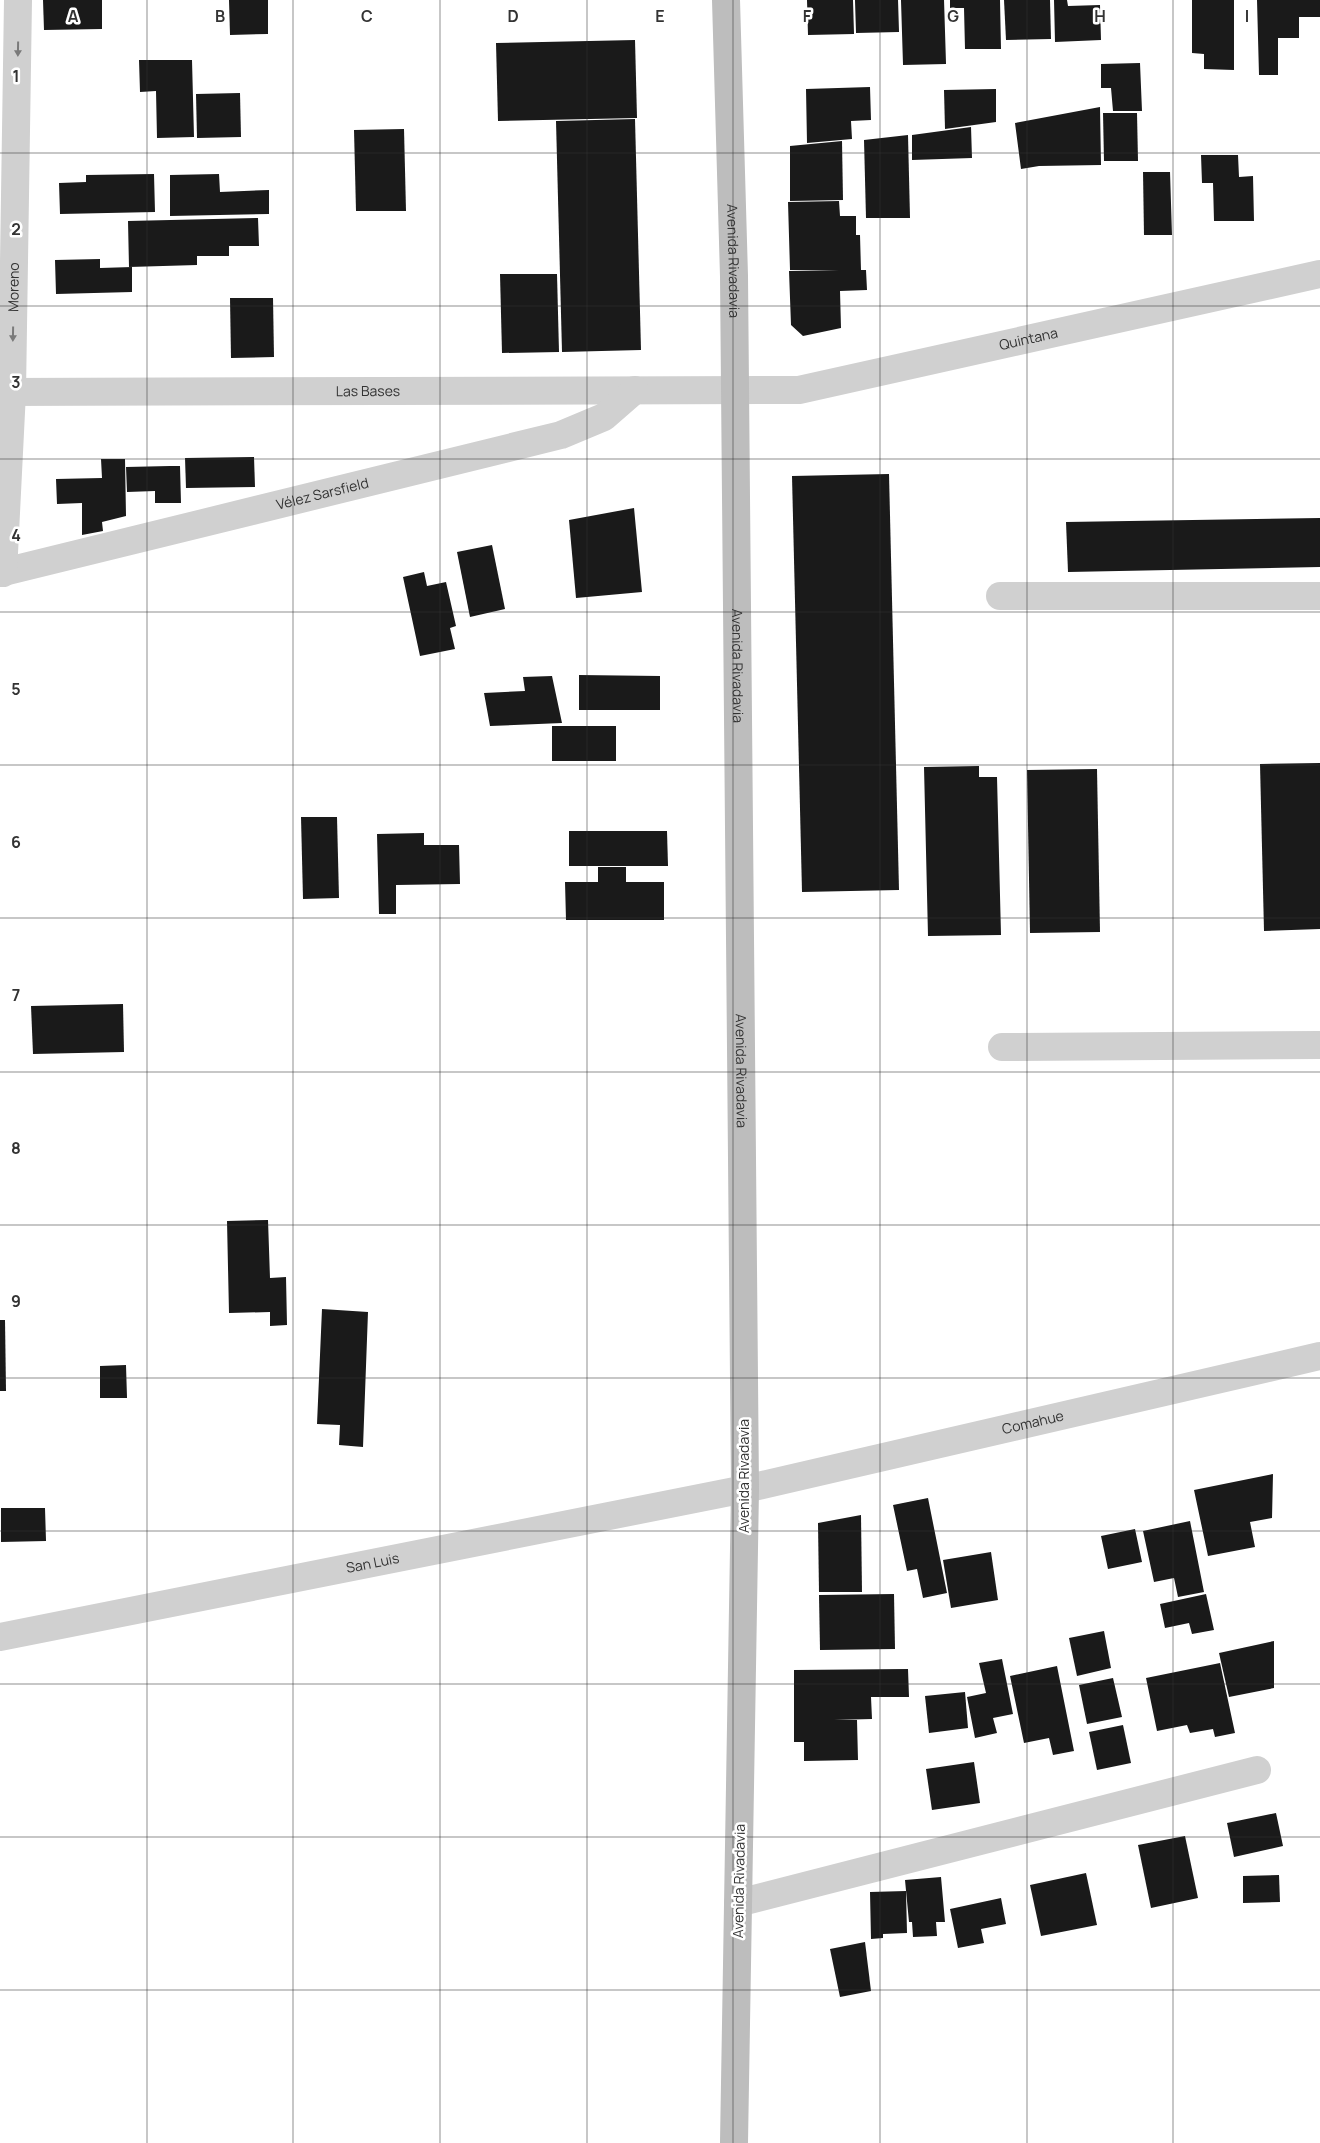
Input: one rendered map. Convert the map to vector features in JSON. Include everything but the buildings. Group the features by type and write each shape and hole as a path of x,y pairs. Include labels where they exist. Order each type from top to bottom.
{"main road":[{"name":"Avenida Rivadavia","path":"726,0 734,276 745,1489 734,2143"}],"street":[{"name":"Moreno","path":"1,573 18,0"},
{"name":"Quintana","path":"735,389 800,390 1320,274"},
{"name":"Las Bases","path":"6,392 735,389"},
{"name":"Vélez Sarsfield","path":"1,573 561,435 604,417 635,390"},
{"path":"1000,596 1320,596"},
{"path":"1002,1047 1320,1045"},
{"name":"Comahue","path":"745,1489 1320,1356"},
{"name":"San Luis","path":"0,1637 745,1489"},
{"path":"738,1903 1257,1770"}]}
